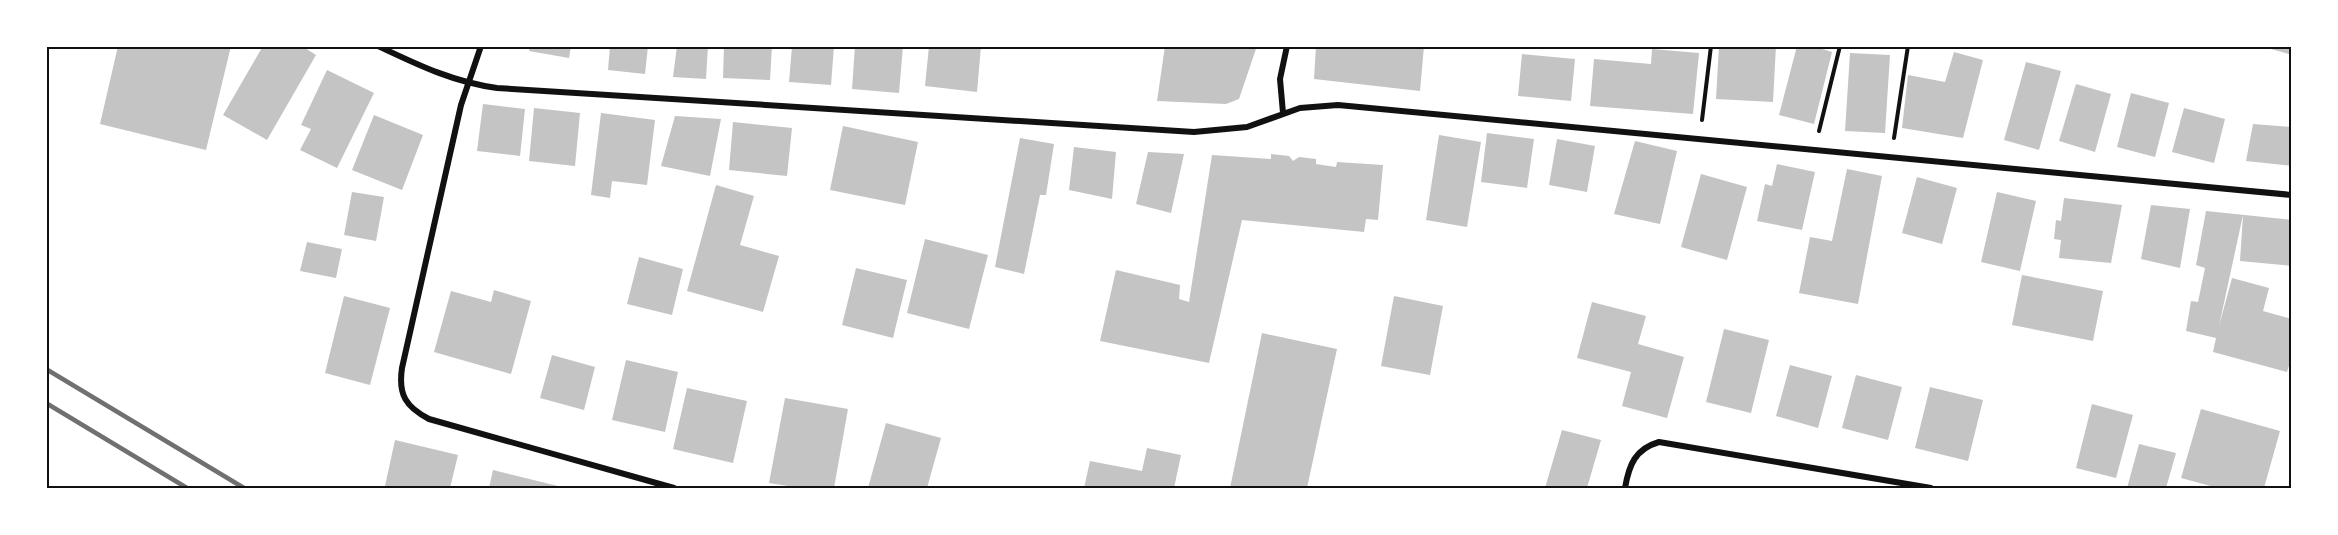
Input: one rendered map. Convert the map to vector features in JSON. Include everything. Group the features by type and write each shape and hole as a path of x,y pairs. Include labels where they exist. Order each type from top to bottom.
{"street":[{"path":"378,46 438,74 467,83 496,88 1194,132 1247,127 1300,108 1338,105 2292,195"},
{"path":"481,46 467,83 402,368 400,383 405,403 429,419 674,489"},
{"path":"1283,113 1280,79 1287,46"},
{"path":"1624,489 1632,462 1638,452 1659,442 1931,489"}],"path":[{"path":"1700,138 1711,46"},
{"path":"1814,149 1840,46"},
{"path":"1892,157 1908,46"}],"building":[{"path":"118,46 231,46 206,150 100,124"},
{"path":"263,46 302,46 316,55 267,140 223,115"},
{"path":"530,46 571,46 569,58 529,51"},
{"path":"610,46 648,46 645,74 608,70"},
{"path":"677,46 708,46 706,79 673,77"},
{"path":"724,46 772,46 770,80 723,78"},
{"path":"792,46 834,46 831,85 789,82"},
{"path":"855,46 903,46 899,93 852,89"},
{"path":"929,46 981,46 977,92 925,86"},
{"path":"1165,46 1257,46 1239,99 1226,104 1157,101"},
{"path":"1316,46 1424,46 1420,91 1314,79"},
{"path":"1719,46 1776,46 1773,102 1716,99"},
{"path":"1797,46 1813,46 1832,52 1814,124 1779,115"},
{"path":"2292,46 2292,55 2264,47"},
{"path":"1652,49 1699,53 1693,114 1590,106 1594,59 1651,64"},
{"path":"1954,52 1983,60 1963,138 1902,128 1908,75 1945,82"},
{"path":"1850,53 1890,55 1885,133 1845,131"},
{"path":"1522,54 1575,59 1571,101 1518,96"},
{"path":"2026,62 2061,71 2039,150 2004,140"},
{"path":"327,70 374,93 337,168 300,150 311,129 301,125"},
{"path":"2076,84 2111,94 2095,152 2059,141"},
{"path":"2131,93 2169,103 2155,157 2117,147"},
{"path":"483,104 525,109 520,156 477,151"},
{"path":"534,108 580,113 575,166 529,161"},
{"path":"2184,108 2225,119 2214,163 2172,152"},
{"path":"601,113 655,120 647,185 612,181 610,198 591,195"},
{"path":"374,115 423,135 402,190 352,170"},
{"path":"675,116 721,119 710,176 661,166"},
{"path":"733,122 792,128 787,176 729,170"},
{"path":"2253,124 2292,127 2292,166 2246,161"},
{"path":"843,126 918,142 905,205 830,190"},
{"path":"1487,133 1534,139 1527,188 1481,182"},
{"path":"1439,135 1481,142 1467,227 1426,220"},
{"path":"1020,138 1054,144 1046,195 1040,195 1024,274 995,267"},
{"path":"1557,139 1595,146 1587,192 1549,185"},
{"path":"1635,141 1677,151 1660,224 1614,214"},
{"path":"1074,147 1116,152 1112,199 1069,190"},
{"path":"1148,152 1184,154 1171,213 1136,204"},
{"path":"1271,154 1289,156 1293,161 1299,157 1316,159 1316,164 1336,167 1337,162 1383,165 1378,220 1366,219 1364,232 1242,220 1209,363 1100,341 1116,270 1180,285 1179,299 1189,302 1212,155 1271,159"},
{"path":"1777,164 1815,172 1802,230 1757,221 1765,184 1772,186"},
{"path":"1847,169 1882,176 1858,304 1799,293 1810,237 1832,241"},
{"path":"1701,174 1747,187 1727,260 1681,247"},
{"path":"1917,177 1957,188 1942,244 1902,233"},
{"path":"716,185 754,196 740,245 779,256 763,312 687,291"},
{"path":"352,192 384,197 376,241 344,235"},
{"path":"1997,192 2036,201 2020,271 1981,262"},
{"path":"2064,198 2122,205 2111,263 2059,258 2061,240 2054,239 2056,220 2061,221"},
{"path":"2151,205 2190,209 2180,268 2141,259"},
{"path":"2206,211 2292,220 2292,266 2240,261 2243,215 2219,326 2232,278 2269,288 2263,311 2292,319 2292,356 2287,372 2213,352 2216,338 2186,331 2191,301 2198,302 2205,268 2196,265"},
{"path":"925,239 988,255 969,329 907,313"},
{"path":"307,242 342,249 336,278 300,271"},
{"path":"639,257 683,269 672,315 627,304"},
{"path":"856,268 907,280 893,338 842,325"},
{"path":"2022,275 2103,291 2093,341 2012,325"},
{"path":"494,290 531,301 511,374 434,352 451,291 491,302"},
{"path":"344,296 390,308 370,385 325,373"},
{"path":"1394,296 1443,306 1430,375 1381,366"},
{"path":"1592,302 1646,316 1638,344 1684,357 1667,418 1622,406 1631,372 1577,358"},
{"path":"1724,329 1769,340 1751,413 1706,402"},
{"path":"1262,333 1337,349 1307,488 1230,488"},
{"path":"552,355 595,367 584,410 540,398"},
{"path":"626,360 678,372 665,432 612,420"},
{"path":"1790,365 1832,376 1818,428 1776,416"},
{"path":"1856,375 1902,387 1888,440 1842,428"},
{"path":"1930,387 1983,400 1968,461 1915,448"},
{"path":"687,388 747,401 733,463 673,449"},
{"path":"785,398 848,409 834,488 801,488 769,483"},
{"path":"2092,404 2133,415 2116,478 2076,468"},
{"path":"2201,409 2280,431 2264,488 2218,488 2181,478"},
{"path":"886,423 941,438 927,488 868,488"},
{"path":"1562,430 1601,440 1587,488 1545,488"},
{"path":"395,440 458,455 450,488 385,486"},
{"path":"2139,444 2176,453 2166,488 2127,488"},
{"path":"1147,448 1181,455 1174,488 1084,488 1090,461 1142,471"},
{"path":"493,470 566,488 489,488"}],"railway":[{"path":"46,369 244,488"},
{"path":"46,403 187,488"}]}
